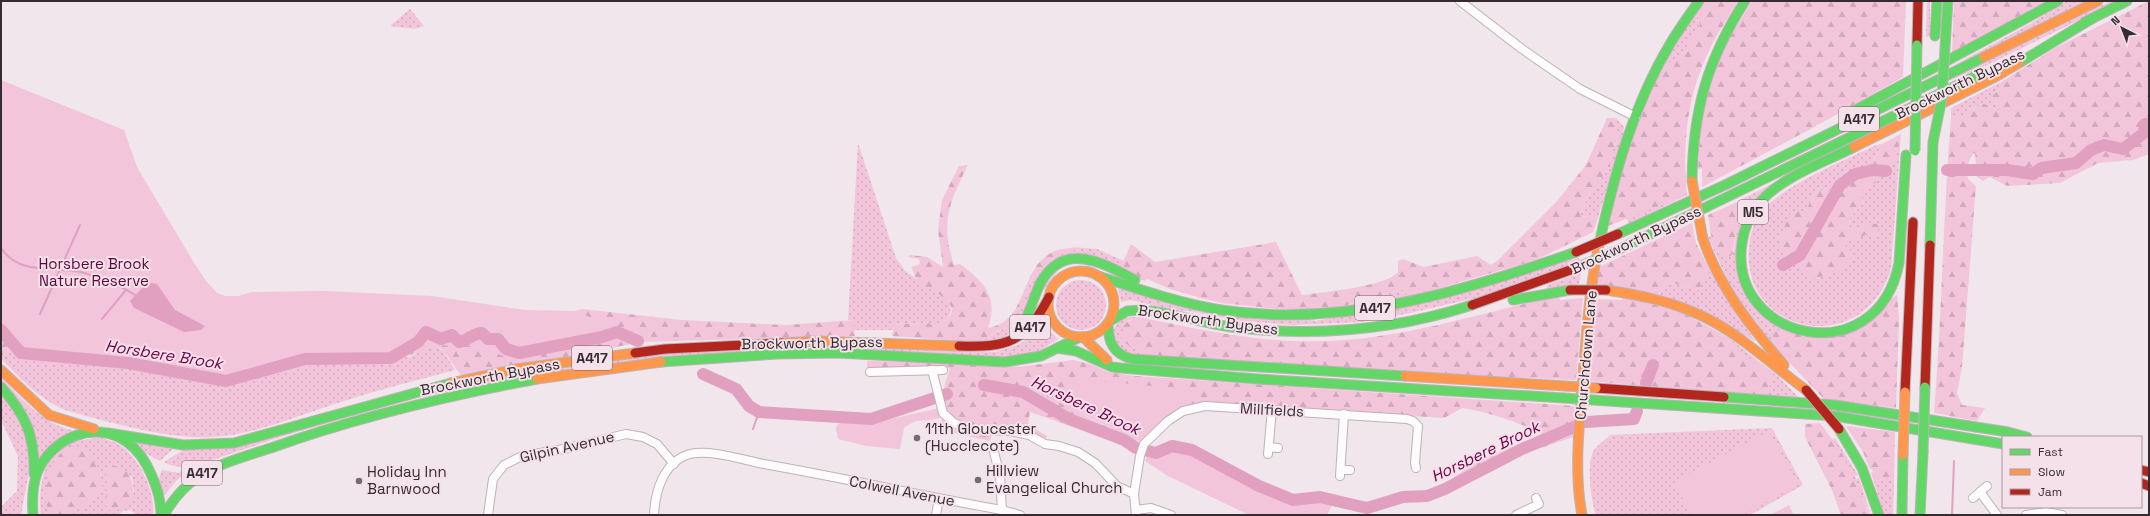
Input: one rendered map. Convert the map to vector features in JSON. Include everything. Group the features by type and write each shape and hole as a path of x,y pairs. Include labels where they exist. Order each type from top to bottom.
{"main road":[{"name":"Churchdown Lane","path":"1582,515 1579,488 1580,420 1584,360 1593,274 1612,190 1636,117 1664,54 1699,1"},
{"path":"1745,1 1723,36 1701,89 1692,140 1692,181 1703,238 1714,269 1737,310 1839,429 1862,468 1879,515"},
{"name":"M5","path":"1918,1 1915,99 1910,153 1900,253 1893,285 1882,304 1857,325 1833,333 1814,334 1795,330 1770,317 1752,296 1744,278 1740,258 1742,241 1746,227 1756,208 1766,197 1779,186 1795,177 1997,76 2093,18"},
{"path":"1920,515 1926,387 1937,1"},
{"path":"1933,142 1942,98 1948,1"},
{"path":"1725,185 1871,101 2001,34 2058,1"},
{"name":"Brockworth Bypass","path":"1098,276 1168,297 1238,312 1314,316 1374,309 1431,299 1521,273 1618,234 1725,185 2098,1"},
{"name":"Brockworth Bypass","path":"1109,322 1127,310 1139,309 1243,328 1318,332 1391,324 1447,313 1519,290 1620,249 2127,1"},
{"name":"M5","path":"1910,153 1913,189"},
{"path":"1902,515 1905,392 1913,212"},
{"name":"A417","path":"1001,345 1017,332 1025,320 1032,307 1039,285 1047,274 1058,265 1069,260 1082,257 1095,260 1168,297"},
{"path":"1109,322 1097,333 1082,337 1071,336 1055,324 1048,306 1049,297 1054,285 1068,274 1086,271 1098,276 1106,282 1112,296 1113,311 1109,322 1109,344 1115,352 1124,358 1566,386 1835,405 2008,432 2023,436"},
{"path":"1447,313 1478,309 1511,300 1570,290 1606,290 1648,296 1669,302 1703,316 1738,337 1775,368 1806,390"},
{"name":"Brockworth Bypass","path":"106,432 127,434 179,444 221,445 256,438 348,410 440,385 516,369 665,349 817,341 983,348 1001,345 1016,339 1029,328 1042,311 1049,297"},
{"path":"1082,337 1105,359 1121,368"},
{"name":"Brockworth Bypass","path":"164,515 174,498 186,484 209,469 351,421 435,399 523,381 645,363 730,356 815,354 897,355 1008,362 1036,357 1082,337"},
{"path":"1056,348 1082,353 1112,367 1121,368 1258,379 1835,416 2002,444"},
{"path":"1258,379 1259,367"},
{"name":"A417","path":"1,370 30,399 50,415 106,432"},
{"path":"1,387 22,411 31,432 35,452 32,492 33,515"},
{"path":"27,515 39,468 54,447 76,435 106,432 128,443 142,457 155,484 160,502 161,515"}],"street":[{"path":"1460,1 1522,49 1580,89 1636,117"},
{"path":"932,370 943,413 954,423 968,429 1010,430 1029,435 1045,444 1060,446 1078,452 1095,463 1117,486 1134,494"},
{"path":"870,372 943,370"},
{"name":"Millfields","path":"1136,512 1134,494 1140,456 1144,444 1168,421 1183,411 1205,406 1344,414 1413,421 1418,426 1416,468"},
{"path":"1272,409 1269,451 1278,448"},
{"path":"1344,414 1341,473 1350,470"},
{"name":"Gilpin Avenue","path":"488,515 493,479 499,470 508,462 522,456 564,449 626,434 643,437 657,444 674,464"},
{"path":"993,448 1000,476 1002,510"},
{"name":"Colwell Avenue","path":"674,464 688,454 697,453 764,464 785,465 1020,515"},
{"path":"654,515 656,497 663,476 674,464"},
{"path":"1987,486 1977,495 1997,515"},
{"path":"936,515 939,498"},
{"path":"1516,515 1539,504 1536,498"},
{"path":"1136,512 1151,508 1171,515"},
{"path":"2026,515 2046,512 2062,515"}],"green space":[{"path":"1703,1 1738,1 1713,43 1702,66 1691,102 1685,157 1687,195 1608,226 1624,165 1646,105 1663,66 1675,60 1688,49 1686,39 1694,35 1700,26 1696,10"},
{"path":"1752,1 1906,1 1903,77 1816,126 1702,187 1702,168 1698,169 1701,113 1723,48"},
{"path":"1927,1 1930,1 1930,36 1926,37"},
{"path":"1954,1 2047,1 1952,54"},
{"path":"2067,1 2087,1 1951,67 2030,24"},
{"path":"2111,1 2118,1 1977,70 1949,80"},
{"path":"2149,1 2149,154 2133,160 2098,163 2060,183 2007,186 1990,177 1983,181 1977,177 1975,154 1973,153 1967,166 1961,168 1961,172 1966,173 1969,180 1976,186 1962,367 1957,393 1962,405 1985,408 1977,421 1934,413 1951,118 1962,117 1967,110 1975,108 1982,103 2003,112 1989,99 1997,92 2001,82 2057,47"},
{"path":"410,9 424,26 414,29 390,26"},
{"path":"1696,10 1700,26 1688,49 1675,60 1663,66"},
{"name":"Horsbere Brook Nature Reserve","path":"1,80 124,130 137,167 193,261 206,281 217,293 225,296 239,296 251,292 325,291 432,296 525,310 575,311 637,336 575,349 513,357 500,355 486,347 467,345 457,347 443,345 422,347 379,365 315,365 229,385 216,385 128,368 37,362 24,359 1,339"},
{"path":"2001,82 1997,92 2005,113 1982,103 1975,108 1967,110 1962,117 1951,118 1951,108"},
{"path":"1607,118 1616,118 1614,126 1620,134 1611,154 1610,168 1590,191 1580,216 1598,218 1593,232 1536,260 1408,297 1404,289 1333,309 1276,309 1222,303 1170,289 1147,279 1144,281 1120,269 1131,244 1155,262 1276,242 1302,295 1353,288 1380,282 1398,272 1398,261 1403,259 1424,267 1477,256 1491,265 1498,260 1558,200 1586,165"},
{"path":"1616,118 1624,127 1623,134 1598,218 1580,216 1590,191 1610,168 1611,154 1620,134 1614,126"},
{"path":"1901,134 1891,269 1877,298 1856,316 1832,325 1807,325 1783,317 1764,301 1752,278 1749,249 1751,233 1757,218 1763,210 1787,190 1816,173 1876,145 1882,144 1872,165 1854,170 1841,180 1832,190 1818,190 1780,251 1799,264 1844,244 1847,239 1867,233 1877,237 1858,227 1850,227 1849,219 1864,202 1859,192 1876,180 1888,168 1892,161"},
{"path":"1901,134 1896,157 1875,183 1859,192 1864,202 1849,219 1850,227 1858,227 1865,221 1879,225 1877,238 1867,233 1858,240 1847,239 1844,244 1854,254 1838,272 1812,279 1803,274 1799,264 1780,251 1781,234 1791,212 1805,211 1818,190 1832,190 1849,173 1859,168 1872,165 1882,144"},
{"path":"858,143 896,258 905,271 949,301 950,314 943,323 894,324 893,330 854,330 854,320 848,320"},
{"path":"1828,155 1755,204 1739,271 1783,329 1770,342 1734,295 1708,237 1712,236 1716,252 1734,251 1736,232 1743,209 1742,202 1735,203"},
{"path":"968,165 952,202 947,225 948,237 954,265 960,264 969,271 987,291 992,307 988,328 1002,323 1012,314 1019,303 1030,277 1038,265 1048,255 1062,249 1075,247 1083,248 1064,253 1048,261 1041,267 1030,282 1020,309 1014,319 1004,328 986,338 985,343 892,336 894,324 943,323 950,316 952,309 949,303 915,277 911,267 920,264 919,259 908,257 910,255 927,257 943,267 938,230 942,200 959,166"},
{"path":"1687,195 1628,224 1627,218"},
{"path":"1742,202 1744,209 1736,232 1732,255 1720,255 1713,244 1708,215 1735,203"},
{"path":"1692,223 1696,243 1711,272 1701,280 1700,290 1671,283 1658,295 1596,286 1597,268"},
{"path":"1083,248 1097,249 1124,261 1120,269 1069,256 1014,330 1005,337 985,343 986,338 1008,325 1014,317 1027,288 1038,270 1044,264 1060,254"},
{"path":"1579,258 1580,261 1479,297 1410,313 1361,322 1293,325 1242,321 1189,311 1173,310 1131,300 1121,302 1118,289 1316,321"},
{"path":"1711,272 1755,341 1658,295 1671,283 1700,290 1700,280"},
{"path":"1581,273 1579,285 1547,290 1547,285"},
{"path":"1076,280 1086,280 1099,287 1106,300 1106,310 1099,323 1086,330 1076,330 1067,326 1060,319 1056,310 1056,300 1060,291 1067,284"},
{"path":"1404,289 1408,297 1333,309"},
{"path":"1897,295 1899,318 1896,408 1824,399 1770,342 1775,331 1783,329 1826,338"},
{"path":"1559,296 1560,300 1583,298 1576,380 1370,371 1147,356 1122,341 1122,331 1124,325 1139,317 1215,332 1266,339 1291,341 1343,340 1424,328"},
{"path":"1623,296 1684,313 1729,338 1728,342 1772,375 1768,396 1587,381 1593,299 1622,300"},
{"path":"582,309 682,320 786,325 854,320 855,336 641,342 464,378 444,351 436,346 396,360 372,358 51,360 1,351 1,326 580,330 575,311"},
{"path":"1130,317 1139,317 1127,321 1147,356 1132,355 1124,352 1115,340 1113,331 1115,327 1121,321"},
{"path":"1044,325 1058,339 1039,351 1013,358 893,351 820,350 739,352 659,358 504,380 394,403 334,420 335,421 277,438 195,466 177,480 162,498 159,487 159,477 162,470 179,473 186,468 170,465 164,462 185,449 199,450 239,446 393,401 517,373 617,358 729,349 865,347 995,352 1020,344"},
{"path":"1729,338 1780,378 1800,399 1768,396 1727,342"},
{"path":"436,346 444,352 455,370 328,406 263,428 213,437 177,436 158,433 119,425 65,410 39,394 23,381 1,359 1,351 409,357 426,348"},
{"path":"1073,360 1090,364 1108,372 1135,376 1575,406 1573,437 1520,455 1438,496 1437,489 1475,463 1542,434 1503,418 1462,408 1444,418 1210,403 1193,407 1069,385 1061,403 1101,424 1132,437 1138,442 1136,454 1121,444 1030,412 1028,425 1047,436 1045,441 1020,430 993,427 990,441 941,430 945,383 950,368 867,368 867,361 955,363 1018,367"},
{"path":"1,378 25,402 42,416 61,427 72,430 39,457"},
{"path":"1072,382 1100,382 1154,386 1182,391 1194,408 1183,411 1144,444 1060,403 1066,389"},
{"path":"1,393 26,428 29,472 21,515 1,515 1,507 17,491 18,456 1,420"},
{"path":"939,408 942,417 915,422 904,428 900,449 866,446 838,439 836,429 837,425 843,421 878,422"},
{"path":"1820,423 1841,451 1870,515 1841,515 1832,490 1805,437 1805,424"},
{"path":"1846,426 1895,432 1894,480 1886,478 1874,482 1871,473 1873,472 1872,469 1870,469 1863,452"},
{"path":"1772,428 1803,485 1750,515 1596,515 1592,501 1590,464 1594,450 1610,435"},
{"path":"1769,431 1798,485 1742,515 1691,515 1674,482"},
{"path":"100,437 116,443 133,457 149,486 152,496 153,515 136,515 131,510 123,511 119,515 66,515 101,491 101,474 61,452 50,474 49,481 49,512 52,515 41,515 40,496 43,477 46,467 57,451 64,445 76,441","holes":["112,465 118,466 132,477 134,492 106,506 108,492 106,472"]},
{"path":"1835,438 1858,475 1855,476 1856,479 1859,478 1871,515 1833,440"},
{"path":"133,442 173,449 160,461 141,451"},
{"path":"76,446 86,450 98,468 103,482 101,491 88,504 66,515 52,515 46,502 49,474 57,457 67,449"},
{"path":"1172,446 1192,450 1259,486 1292,500 1320,497 1334,500 1329,512 1326,515 1249,515 1168,476 1145,461 1150,451 1156,453"},
{"path":"112,465 127,472 133,485 134,497 129,503 119,509 108,510 106,497 106,472"},
{"path":"1886,478 1894,480 1893,515 1884,515 1874,482"},
{"path":"1789,505 1794,515 1770,515"}],"shaded area":[{"path":"148,282 157,284 175,310 205,326 201,330 184,332 134,308 130,301"}],"waterway":[{"name":"Horsbere Brook","path":"1947,170 2007,170 2033,174 2041,168 2076,163 2091,150 2104,145 2123,149 2144,133 2145,124 2149,124"},
{"name":"Horsbere Brook","path":"1783,265 1800,255 1840,185 1855,174 1873,170 1886,171"},
{"path":"40,314 80,225"},
{"path":"1,248 9,257 18,263 38,268 81,272 95,276 135,295"},
{"path":"102,319 126,290"},
{"name":"Horsbere Brook","path":"1,330 21,353 128,363 226,381 305,359 391,358 418,342 426,332 441,339 452,335 459,342 476,334 482,333 488,339 498,339 506,349 519,353 602,337 617,332 638,341"},
{"name":"Horsbere Brook","path":"1646,383 1653,365"},
{"name":"Horsbere Brook","path":"703,374 736,389 749,406 759,412 871,419 947,394"},
{"name":"Horsbere Brook","path":"984,385 1023,392 1069,419 1124,440 1136,448 1156,453 1172,446 1192,450 1259,486 1293,500 1320,497 1367,508 1403,497 1427,496 1445,489 1522,449 1574,427"},
{"name":"Horsbere Brook","path":"1586,422 1634,419 1637,411"},
{"path":"753,429 759,412"},
{"path":"1952,515 1954,461"}],"traffic: fast":[{"path":"1600,240 1619,164 1636,114 1657,67 1673,38 1699,1"},
{"path":"1692,181 1695,132 1705,87 1721,44 1745,1"},
{"path":"1935,36 1937,1"},
{"path":"1946,31 1948,1"},
{"path":"1846,115 2058,1"},
{"path":"2085,22 2127,1"},
{"path":"2019,63 2093,18"},
{"path":"1933,142 1942,98 1946,31"},
{"path":"1915,151 1917,45"},
{"path":"1618,234 1725,185 1984,57"},
{"path":"1620,249 1976,76"},
{"path":"1930,245 1933,142"},
{"path":"1854,147 1805,170 1771,191 1755,209 1744,232 1742,243 1744,276 1757,303 1779,321 1807,331 1836,331 1863,321 1885,298 1899,263 1906,155"},
{"path":"1576,268 1620,249"},
{"path":"1098,276 1174,300 1221,310 1267,314 1312,314 1357,310 1402,303 1446,293 1533,267 1576,252"},
{"path":"1023,324 1041,282 1051,269 1062,262 1073,259 1086,259 1111,268 1135,280"},
{"path":"1513,300 1570,290"},
{"path":"1110,321 1127,311 1141,310 1164,313 1231,327 1261,330 1323,331 1383,326 1443,314 1472,305"},
{"path":"1108,323 1109,336 1113,346 1120,354 1132,359 1405,376"},
{"path":"661,362 778,354 838,353 1005,362 1041,356 1080,337"},
{"path":"1057,348 1076,351 1112,367 1121,368 1258,379 1564,398"},
{"path":"164,515 179,494 198,477 233,460 303,437 402,408 537,379"},
{"path":"108,433 183,445 234,443 451,383"},
{"path":"1,387 17,407 23,417 31,437 34,474"},
{"path":"1923,453 1925,387"},
{"path":"1724,397 1835,405 2008,432 2023,436"},
{"path":"1564,398 1593,400"},
{"path":"1593,400 1835,416 2002,444"},
{"path":"1839,429 1862,468 1879,515"},
{"path":"33,515 34,484 37,473 44,461 52,450 63,442 88,432 101,432 115,435 135,449 149,470 157,489 161,515"},
{"path":"1920,515 1923,453"},
{"path":"1902,515 1903,455"}],"traffic: slow":[{"path":"1984,57 2098,1"},
{"path":"1854,147 1997,76 2019,63"},
{"path":"1692,181 1703,239"},
{"path":"1703,239 1718,274 1737,306 1759,336 1784,365"},
{"path":"1582,515 1578,483 1580,420 1588,313 1600,240"},
{"path":"1081,271 1094,274 1104,281 1111,291 1114,304 1111,317 1104,327 1094,334 1081,337 1068,334 1058,327 1051,317 1048,304 1051,291 1058,281 1068,274 1081,271"},
{"path":"1606,290 1655,299 1679,306 1702,316 1729,331 1806,390"},
{"path":"1083,337 1107,360"},
{"path":"782,343 817,341 959,346"},
{"path":"451,383 516,369 635,353"},
{"path":"537,379 661,362"},
{"path":"1,370 49,415 94,429"},
{"path":"1405,376 1566,386"},
{"path":"1566,386 1596,388"},
{"path":"1903,455 1905,392"}],"traffic: jam":[{"path":"1917,45 1918,1"},
{"path":"1905,392 1913,222"},
{"path":"1576,252 1618,234"},
{"path":"1925,387 1930,245"},
{"path":"1472,305 1576,268"},
{"path":"1570,290 1606,290"},
{"path":"959,346 990,346 1013,339 1023,333 1032,324 1049,297"},
{"path":"635,353 665,349 782,343"},
{"path":"1596,388 1724,397"},
{"path":"1806,390 1839,429"},
{"path":"2142,470 2149,472"},
{"path":"2142,483 2149,486"}],"place":[{"name":"11th Gloucester (Hucclecote)","path":"917,438"},
{"name":"Hillview Evangelical Church","path":"978,480"},
{"name":"Holiday Inn Barnwood","path":"359,481"}]}
